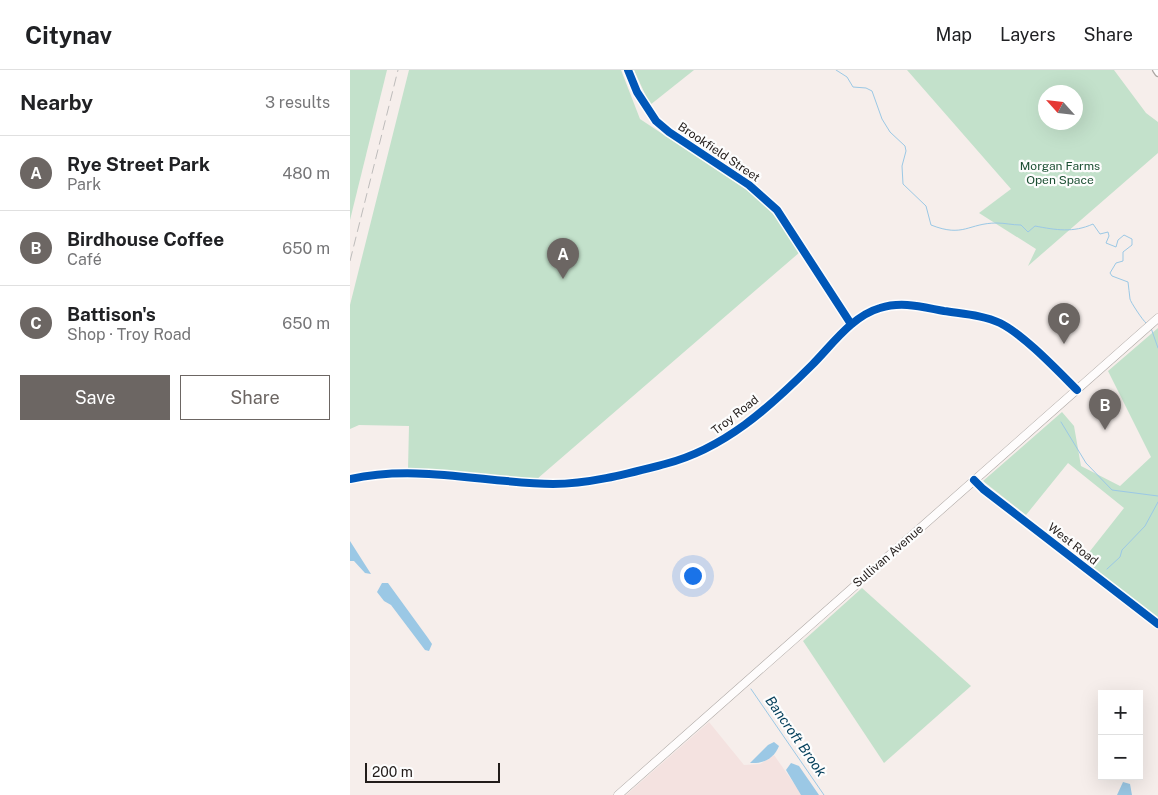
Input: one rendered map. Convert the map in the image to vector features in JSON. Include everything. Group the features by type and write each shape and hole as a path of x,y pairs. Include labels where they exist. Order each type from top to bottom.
{"street":[{"name":"Brookfield Street","path":"628,70 637,92 656,121 669,132 749,184 777,210 798,239 851,324"},
{"name":"Troy Road","path":"350,479 404,474 564,484 666,464 694,455 720,443 737,431 811,366 851,324 878,308 906,304 985,318 1013,332 1077,390"},
{"name":"Sullivan Avenue","path":"618,795 1158,318"},
{"name":"West Road","path":"974,480 1158,624"}],"shaded area":[{"path":"709,722 744,765 760,764 774,755 802,795 626,795"}],"green space":[{"path":"350,70 387,70 350,220"},
{"path":"409,70 621,70 640,119 753,194 778,219 800,252 537,479 408,469 409,426 359,425 350,429 350,305"},
{"path":"634,70 694,70 650,105"},
{"name":"Morgan Farms Open Space","path":"907,70 1114,70 1146,113 1158,122 1158,153 1028,266 1036,249 979,213 1011,189"},
{"path":"1158,328 1158,618 1083,560 1124,508 1068,463 1026,515 983,481 1062,412 1074,426 1081,466 1120,486 1151,457 1108,371"},
{"path":"862,588 971,686 884,763 803,641"}],"water":[{"path":"350,541 371,574 365,573 354,561 350,561"},
{"path":"382,583 388,583 428,638 432,644 429,651 425,650 391,605 384,601 377,592"},
{"path":"774,742 779,746 771,757 759,763 750,763 768,745"},
{"path":"791,763 799,766 819,795 801,795 786,770"},
{"path":"1123,782 1130,784 1132,795 1117,795"}],"waterway":[{"path":"836,70 847,77 853,87 866,88 872,91 882,119 890,132 905,146 906,151 902,166 903,184 926,206 931,225 942,229 959,230 1000,223 1021,225 1028,232 1035,226 1071,230 1093,224 1100,234 1108,232 1109,236 1106,243 1116,247 1118,240 1124,235 1132,239 1132,245 1123,252 1123,261 1116,263 1110,273 1112,276 1128,282 1131,301 1146,323"},
{"path":"1151,328 1158,348"},
{"path":"1061,422 1086,463 1112,490 1158,496"},
{"path":"1107,569 1120,557 1122,550 1145,526 1158,502"},
{"name":"Bancroft Brook","path":"751,689 824,795"}],"railway":[{"path":"350,261 398,70"}],"cycle path":[{"path":"628,70 637,92 656,121 669,132 749,185 777,210 851,324"},
{"path":"350,479 401,473 528,483 567,484 624,474 687,457 726,437 763,411 860,317 880,308 896,305 912,305 973,315 1000,323 1030,344 1077,390"},
{"path":"974,480 983,489 1158,624"}],"place":[{"name":"Rye Street Park","path":"563,279"},
{"name":"Battison's","path":"1064,344"},
{"name":"Birdhouse Coffee","path":"1105,430"}]}
